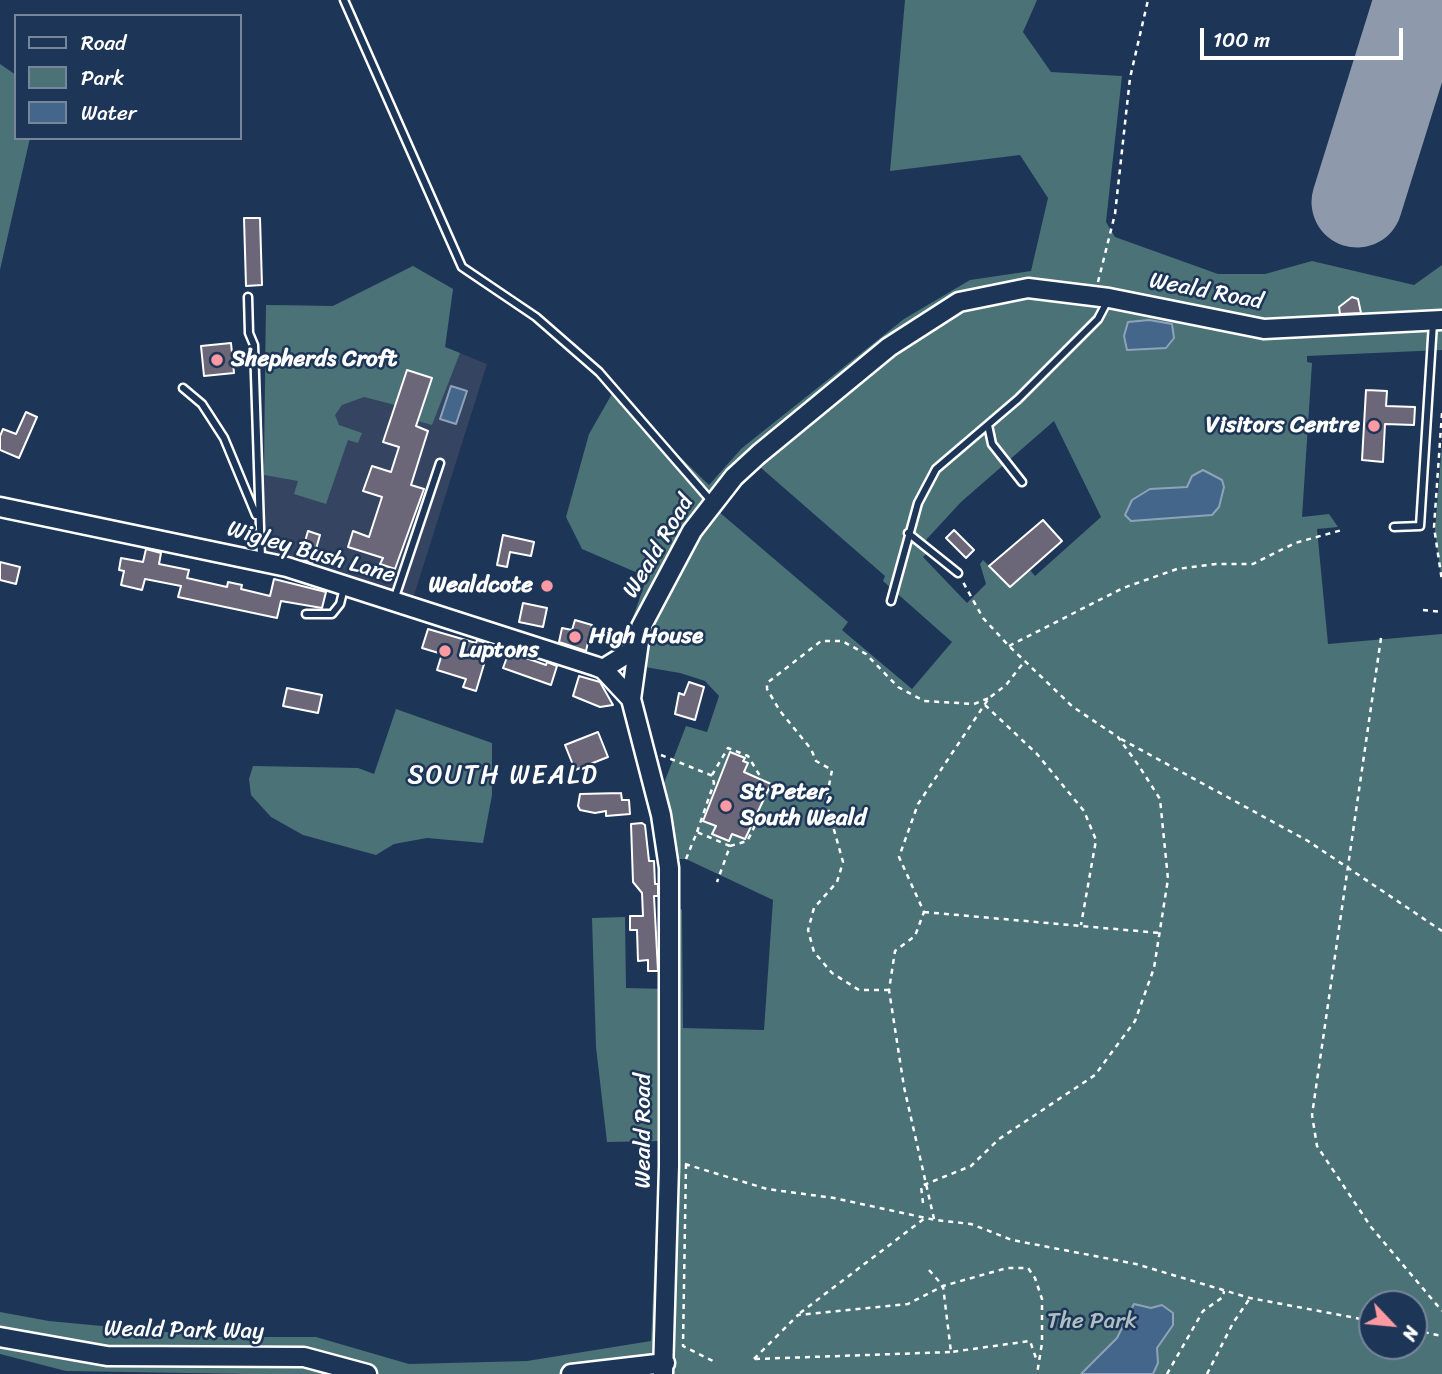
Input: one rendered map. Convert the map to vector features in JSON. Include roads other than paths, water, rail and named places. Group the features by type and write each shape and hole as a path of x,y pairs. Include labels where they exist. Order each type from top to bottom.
{"street":[{"name":"Weald Road","path":"664,1368 678,1162 669,868 661,815 631,699 641,627 692,531 734,477 759,454 889,347 959,302 1028,288 1102,298 1264,329 1438,320"},
{"name":"Wigley Bush Lane","path":"0,507 261,560 603,669 631,699"},
{"path":"603,669 638,647"},
{"name":"Weald Park Way","path":"0,1337 107,1356 304,1357 367,1374"},
{"path":"571,1374 664,1368"}],"lane":[{"path":"344,0 462,267 536,317 598,372 713,504"},
{"path":"248,298 249,332 254,345 258,423 258,520 261,560"},
{"path":"891,601 908,533 926,484 936,469 1018,400 1098,319 1102,298"},
{"path":"1394,527 1420,526 1438,320"},
{"path":"183,388 202,404 225,438 258,520"},
{"path":"988,425 992,444 1022,482"},
{"path":"394,602 440,463"},
{"path":"908,533 958,573"},
{"path":"306,614 332,614 340,604 344,586"}],"water":[{"path":"1149,320 1172,324 1174,338 1166,348 1127,350 1124,336 1128,322"},
{"path":"451,386 467,391 456,424 440,419"},
{"path":"1203,470 1222,480 1224,487 1219,507 1212,515 1131,521 1125,515 1132,500 1150,489 1187,487 1192,476"},
{"path":"1134,1304 1151,1308 1162,1305 1173,1313 1173,1325 1157,1348 1158,1363 1153,1374 1081,1374 1117,1338"}],"place":[{"name":"Shepherds Croft","path":"217,360"},
{"name":"Visitors Centre","path":"1374,426"},
{"name":"Wealdcote","path":"547,586"},
{"name":"High House","path":"575,637"},
{"name":"Luptons","path":"445,651"},
{"name":"St Peter, South Weald","path":"726,806"}],"district":[{"name":"SOUTH WEALD","path":"503,776"}],"park label":[{"name":"The Park","path":"1092,1322"}]}
